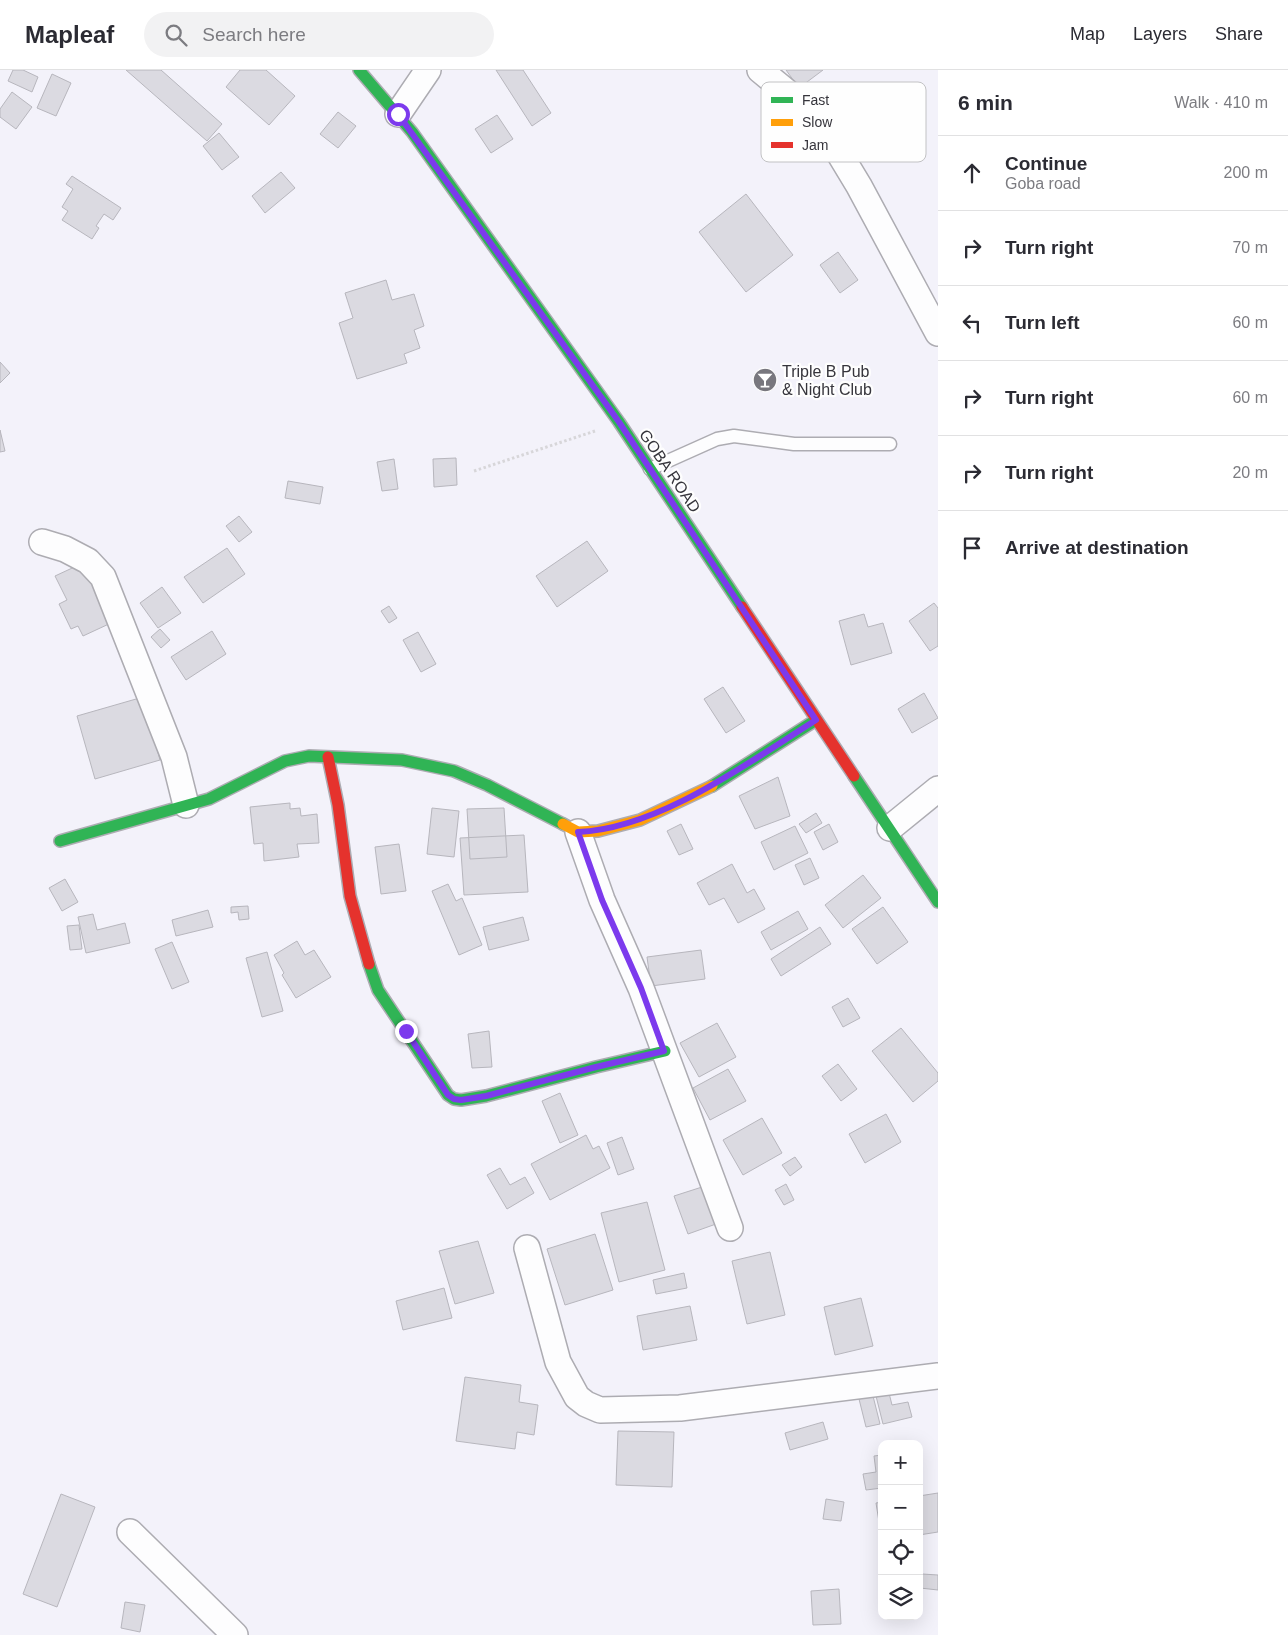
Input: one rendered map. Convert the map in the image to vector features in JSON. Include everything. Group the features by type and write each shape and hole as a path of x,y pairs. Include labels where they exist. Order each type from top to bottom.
{"street":[{"name":"GOBA ROAD","path":"359,70 398,114 619,422 938,902"},
{"path":"398,114 428,70"},
{"path":"760,70 775,82"},
{"path":"844,162 938,333"},
{"path":"42,542 65,549 88,561 103,577 174,757 186,805"},
{"path":"60,841 209,799 285,761 309,756 402,760 454,771 487,785 578,832 598,831 640,820 707,789 816,720"},
{"path":"328,757 338,804 350,896 364,949 378,990 448,1095 454,1099 461,1100 486,1096 664,1051"},
{"path":"890,828 938,789"},
{"path":"578,832 602,900 641,988 730,1228"},
{"path":"527,1248 558,1362 577,1397 586,1404 600,1410 680,1408 938,1376"},
{"path":"130,1532 226,1630"}],"lane":[{"path":"650,469 717,439 734,436 794,444 890,444"}],"path":[{"path":"474,472 619,422"}],"building":[{"path":"13,70 23,70 38,77 32,92 8,81"},
{"path":"126,70 161,70 222,124 207,141"},
{"path":"240,70 266,70 295,96 269,125 226,87"},
{"path":"496,70 523,70 551,113 532,126"},
{"path":"786,70 823,70 807,82 795,82"},
{"path":"52,74 71,83 56,116 37,108"},
{"path":"12,92 32,107 16,129 0,117 0,109"},
{"path":"338,112 356,126 338,148 320,134"},
{"path":"497,115 513,139 491,153 475,129"},
{"path":"219,133 239,157 222,170 203,146"},
{"path":"281,172 295,188 265,213 252,196"},
{"path":"72,176 121,208 113,220 104,214 96,226 99,228 92,239 62,220 68,211 62,207 73,189 66,184"},
{"path":"746,194 793,255 746,292 699,232"},
{"path":"838,252 858,280 840,293 820,265"},
{"path":"386,280 392,300 414,294 424,326 414,330 420,348 404,354 407,363 357,379 339,323 353,318 345,293"},
{"path":"0,362 10,373 0,383"},
{"path":"0,430 5,451 0,452"},
{"path":"456,458 457,485 434,487 433,459"},
{"path":"394,459 398,489 382,491 377,462"},
{"path":"288,481 323,487 320,504 285,498"},
{"path":"239,516 252,532 239,542 226,526"},
{"path":"587,541 608,571 557,607 536,576"},
{"path":"227,548 245,574 203,603 184,577"},
{"path":"83,563 111,623 83,636 78,626 71,629 59,604 67,600 55,576"},
{"path":"162,587 181,613 158,628 140,603"},
{"path":"934,603 938,608 938,646 930,651 909,621"},
{"path":"389,606 397,618 389,623 381,611"},
{"path":"864,614 868,627 883,623 892,653 851,665 839,621"},
{"path":"160,629 170,640 161,648 151,637"},
{"path":"212,631 226,654 186,680 171,657"},
{"path":"418,632 436,664 421,672 403,640"},
{"path":"723,687 745,721 726,733 704,699"},
{"path":"924,693 938,718 912,733 898,709"},
{"path":"143,697 160,760 95,779 77,716"},
{"path":"778,777 790,816 755,829 739,796"},
{"path":"290,803 290,809 300,808 301,816 317,814 319,843 297,844 299,857 264,861 263,843 254,844 250,807"},
{"path":"432,808 459,811 454,857 427,854"},
{"path":"504,808 507,857 470,859 467,809"},
{"path":"816,813 822,823 806,833 799,824"},
{"path":"681,824 693,849 679,855 667,831"},
{"path":"829,824 838,842 823,850 814,832"},
{"path":"795,826 808,853 774,870 761,842"},
{"path":"524,835 528,892 464,895 460,838"},
{"path":"399,844 406,891 381,894 375,847"},
{"path":"810,858 819,878 804,885 795,865"},
{"path":"732,864 747,893 754,889 765,909 738,923 724,898 709,905 697,883"},
{"path":"863,875 881,898 843,928 825,905"},
{"path":"65,879 78,902 62,911 49,888"},
{"path":"448,884 456,901 462,898 482,945 459,955 432,891"},
{"path":"248,906 249,919 239,920 238,912 231,913 231,907"},
{"path":"883,907 908,942 877,964 852,929"},
{"path":"208,910 213,927 176,936 172,920"},
{"path":"798,911 808,929 771,950 761,932"},
{"path":"93,914 97,930 125,923 130,943 86,953 78,917"},
{"path":"523,917 529,940 489,950 483,927"},
{"path":"79,925 82,949 70,950 67,926"},
{"path":"820,927 831,944 781,976 771,959"},
{"path":"297,941 305,955 314,950 331,977 296,998 282,975 284,973 274,955"},
{"path":"172,942 189,982 172,989 155,949"},
{"path":"701,950 705,979 651,986 647,957"},
{"path":"267,952 283,1011 262,1017 246,958"},
{"path":"848,998 860,1018 843,1027 832,1007"},
{"path":"717,1023 736,1057 699,1077 680,1043"},
{"path":"901,1028 938,1073 938,1081 913,1102 872,1051"},
{"path":"489,1031 492,1067 472,1068 468,1034"},
{"path":"838,1064 857,1089 841,1101 822,1076"},
{"path":"728,1069 746,1101 710,1120 693,1088"},
{"path":"560,1093 578,1135 560,1143 542,1101"},
{"path":"886,1114 901,1142 865,1163 849,1134"},
{"path":"762,1118 782,1153 743,1175 723,1140"},
{"path":"586,1135 593,1149 599,1146 610,1168 550,1200 531,1164"},
{"path":"622,1137 634,1169 618,1175 607,1143"},
{"path":"795,1157 802,1167 790,1176 782,1165"},
{"path":"500,1168 510,1185 525,1177 534,1193 507,1209 487,1175"},
{"path":"786,1184 794,1200 784,1205 775,1190"},
{"path":"702,1187 716,1224 688,1234 674,1196"},
{"path":"647,1202 665,1270 619,1282 601,1213"},
{"path":"595,1234 613,1290 565,1305 547,1249"},
{"path":"478,1241 494,1293 455,1304 439,1251"},
{"path":"770,1252 785,1315 747,1324 732,1261"},
{"path":"684,1273 687,1288 656,1294 653,1280"},
{"path":"444,1288 452,1318 403,1330 396,1301"},
{"path":"861,1298 873,1346 835,1355 824,1307"},
{"path":"690,1306 697,1340 643,1350 637,1316"},
{"path":"465,1377 521,1385 519,1402 538,1405 534,1435 517,1432 515,1449 456,1441"},
{"path":"889,1393 892,1405 908,1402 912,1417 883,1424 876,1396"},
{"path":"873,1396 880,1424 866,1427 859,1399"},
{"path":"823,1422 828,1439 790,1450 785,1433"},
{"path":"618,1431 674,1432 672,1487 616,1485"},
{"path":"874,1456 878,1456 878,1488 866,1490 863,1474 876,1472"},
{"path":"938,1493 938,1532 923,1534 923,1495"},
{"path":"61,1494 95,1507 57,1607 23,1594"},
{"path":"826,1499 844,1502 841,1521 823,1519"},
{"path":"923,1574 938,1575 938,1590 923,1588"},
{"path":"839,1589 841,1624 813,1625 811,1591"},
{"path":"125,1602 145,1605 140,1632 121,1628"}],"traffic: fast":[{"path":"359,70 412,132 619,422 742,607"},
{"path":"712,786 816,720"},
{"path":"60,841 209,799 285,761 309,756 402,760 454,771 487,785 563,824"},
{"path":"854,776 938,902"},
{"path":"369,964 378,990 448,1095 454,1099 461,1100 486,1096 665,1051"}],"traffic: slow":[{"path":"563,824 578,832 598,831 640,820 712,786"}],"traffic: jam":[{"path":"742,607 854,776"},
{"path":"328,757 338,805 350,896 369,964"}],"place":[{"name":"Triple B Pub & Night Club","path":"765,380"}],"route":[{"path":"398,114 619,422 816,720 707,789 640,820 598,831 578,832 602,900 641,988 664,1051 486,1096 461,1100 454,1099 448,1095 406,1031"}]}
